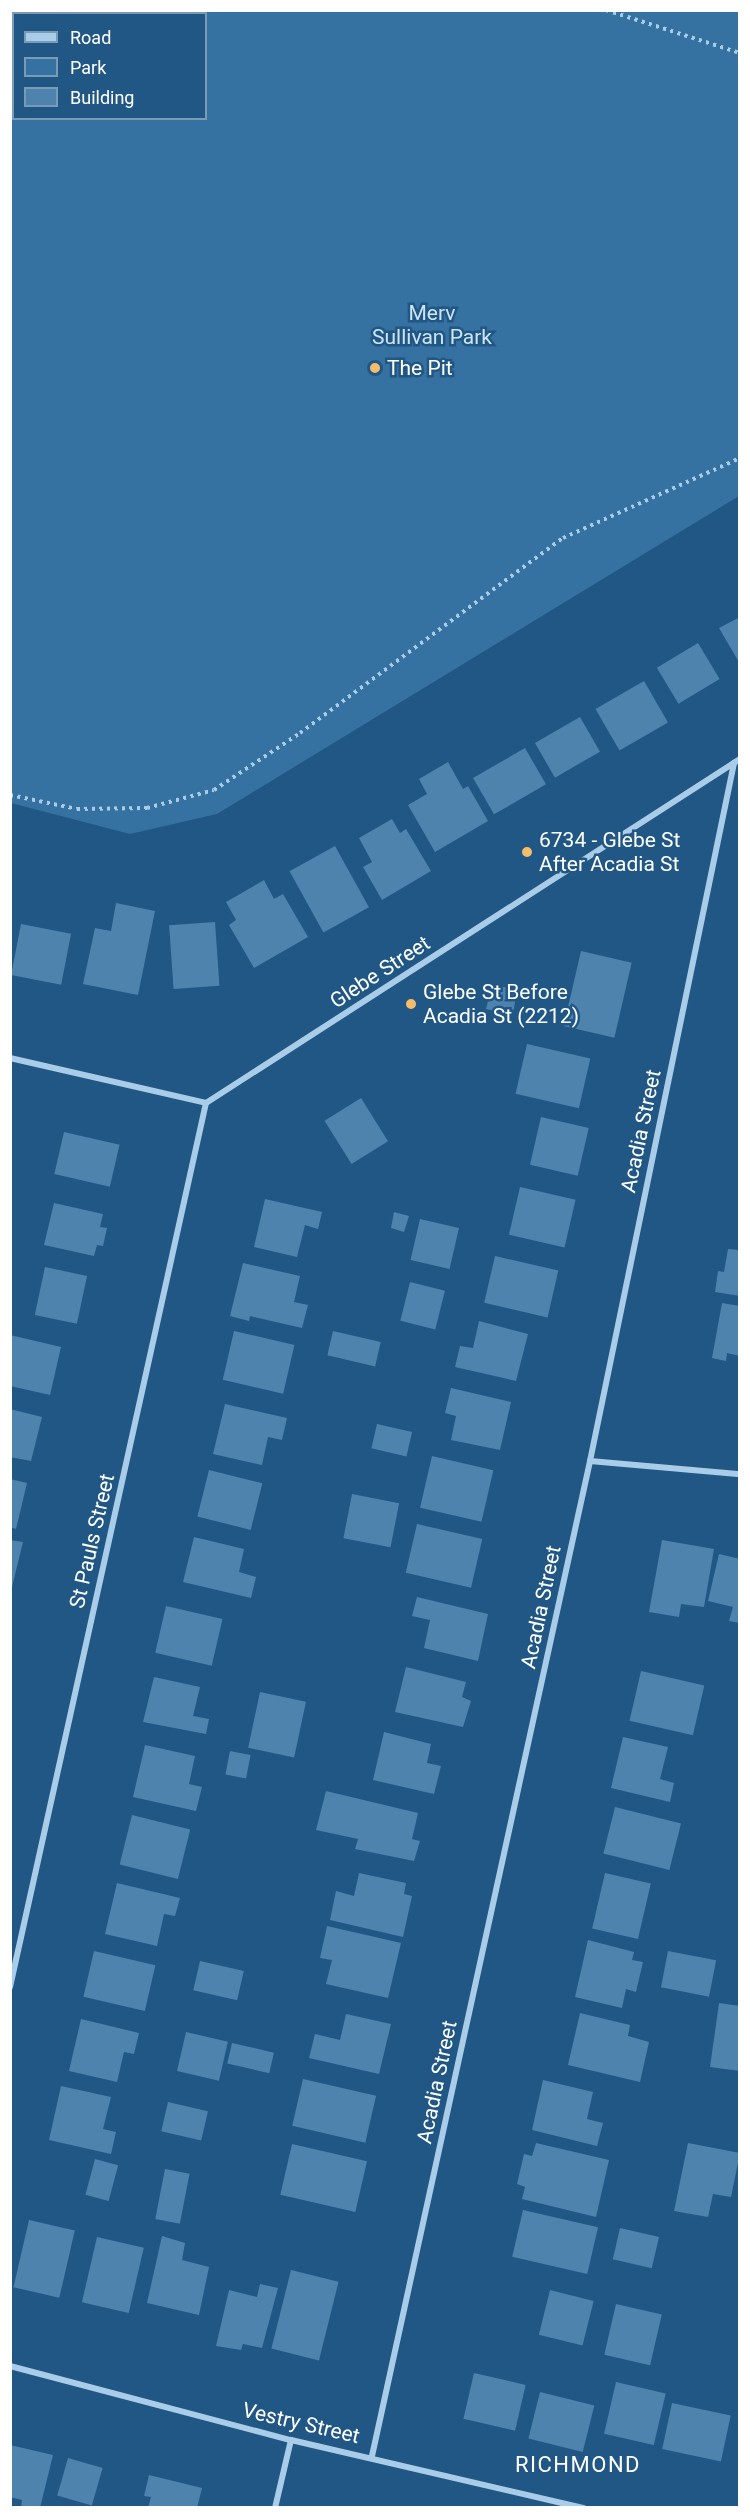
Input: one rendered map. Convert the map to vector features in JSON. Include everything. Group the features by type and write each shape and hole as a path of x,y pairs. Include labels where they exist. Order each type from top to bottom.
{"street":[{"name":"Glebe Street","path":"206,1103 737,761"},
{"name":"Acadia Street","path":"372,2456 590,1461 737,761"},
{"path":"10,1058 206,1103"},
{"name":"St Pauls Street","path":"10,1987 206,1103"},
{"path":"590,1461 740,1474"},
{"name":"Vestry Street","path":"10,2366 291,2440 372,2456 584,2508"},
{"path":"276,2508 291,2440"}],"path":[{"path":"606,10 740,53"},
{"path":"10,795 77,809 147,808 214,790 300,733 563,538 740,458"}],"green space":[{"name":"Merv Sullivan Park","path":"11,11 739,11 739,496 217,814 130,834 11,803"}],"building":[{"path":"740,617 740,664 719,628"},
{"path":"698,643 720,679 678,704 657,668"},
{"path":"644,681 668,723 620,751 596,709"},
{"path":"580,717 600,752 555,778 535,743"},
{"path":"525,748 546,784 494,814 473,778"},
{"path":"448,762 463,789 468,786 488,821 435,852 408,805 427,794 419,779"},
{"path":"392,819 400,833 406,829 431,871 382,900 363,867 372,862 359,838"},
{"path":"335,846 369,907 323,932 290,871"},
{"path":"264,880 274,899 283,894 308,937 254,968 229,925 236,920 226,902"},
{"path":"116,903 155,911 138,995 83,984 95,928 111,931"},
{"path":"215,922 219,986 174,989 169,925"},
{"path":"21,924 71,934 61,985 11,975"},
{"path":"581,951 632,963 614,1038 564,1026"},
{"path":"492,985 517,989 513,1015 486,1009"},
{"path":"527,1044 590,1059 579,1108 516,1094"},
{"path":"361,1098 388,1141 352,1164 325,1121"},
{"path":"541,1117 589,1128 578,1176 530,1165"},
{"path":"64,1132 120,1145 110,1187 54,1174"},
{"path":"520,1187 576,1200 565,1248 509,1235"},
{"path":"265,1199 322,1212 318,1229 305,1225 297,1257 254,1247"},
{"path":"54,1203 103,1214 100,1227 107,1228 103,1246 97,1245 94,1256 44,1245"},
{"path":"394,1212 409,1216 404,1232 391,1228"},
{"path":"420,1219 459,1228 450,1269 411,1260"},
{"path":"728,1249 740,1250 740,1296 715,1292 718,1271 724,1272"},
{"path":"495,1256 558,1271 548,1317 484,1303"},
{"path":"243,1263 300,1276 294,1302 308,1305 302,1328 250,1316 249,1321 230,1316"},
{"path":"45,1267 87,1276 77,1324 35,1315"},
{"path":"410,1282 445,1291 435,1330 400,1321"},
{"path":"722,1303 740,1306 740,1356 727,1353 726,1361 712,1358"},
{"path":"479,1321 528,1334 516,1381 455,1367 460,1346 473,1348"},
{"path":"234,1331 294,1345 283,1394 223,1380"},
{"path":"333,1331 381,1342 375,1366 327,1355"},
{"path":"10,1335 61,1347 50,1395 10,1386"},
{"path":"451,1388 511,1402 500,1450 451,1440 456,1416 445,1413"},
{"path":"225,1404 287,1418 282,1440 268,1437 262,1465 213,1454"},
{"path":"10,1409 42,1417 31,1461 10,1457"},
{"path":"377,1424 412,1432 406,1456 371,1448"},
{"path":"432,1456 493,1470 481,1522 420,1508"},
{"path":"209,1470 262,1483 251,1530 197,1517"},
{"path":"10,1479 27,1483 16,1529 10,1527"},
{"path":"352,1494 399,1503 391,1547 343,1538"},
{"path":"417,1524 482,1539 471,1588 406,1573"},
{"path":"194,1537 244,1549 239,1572 256,1577 251,1598 183,1582"},
{"path":"10,1540 23,1542 11,1591 10,1591"},
{"path":"662,1540 714,1549 704,1607 681,1604 679,1617 649,1612"},
{"path":"719,1554 740,1559 740,1623 729,1621 733,1607 708,1601"},
{"path":"417,1597 488,1614 478,1661 424,1648 430,1620 412,1616"},
{"path":"166,1606 223,1619 212,1666 155,1653"},
{"path":"406,1667 466,1682 462,1697 471,1701 463,1727 395,1712"},
{"path":"641,1671 704,1686 693,1735 630,1721"},
{"path":"154,1677 200,1687 193,1716 209,1719 206,1734 143,1722"},
{"path":"260,1692 306,1702 294,1758 248,1748"},
{"path":"384,1732 431,1744 427,1763 441,1766 434,1794 373,1780"},
{"path":"623,1737 668,1747 660,1779 674,1783 670,1802 611,1788"},
{"path":"145,1745 195,1756 189,1784 202,1787 196,1811 133,1797"},
{"path":"230,1751 251,1755 246,1779 225,1775"},
{"path":"326,1791 418,1813 412,1839 420,1841 414,1861 355,1849 358,1839 316,1830"},
{"path":"615,1807 681,1823 669,1870 603,1854"},
{"path":"132,1815 190,1830 178,1879 120,1864"},
{"path":"359,1873 406,1883 404,1894 412,1896 403,1937 330,1920 336,1891 354,1896"},
{"path":"605,1873 651,1884 638,1939 592,1929"},
{"path":"117,1883 180,1898 175,1916 164,1914 157,1946 105,1934"},
{"path":"327,1926 401,1943 388,1998 326,1984 332,1960 320,1958"},
{"path":"588,1940 634,1952 632,1960 643,1962 636,1992 626,1989 622,2008 575,1997"},
{"path":"94,1951 155,1965 145,2011 83,1997"},
{"path":"668,1951 716,1960 709,1997 661,1987"},
{"path":"200,1961 244,1971 237,2000 193,1990"},
{"path":"719,2003 740,2006 740,2071 710,2067"},
{"path":"580,2013 630,2025 628,2036 649,2042 640,2082 568,2065"},
{"path":"346,2014 391,2024 379,2074 309,2058 315,2034 340,2040"},
{"path":"81,2019 139,2033 134,2054 124,2052 117,2082 69,2071"},
{"path":"186,2032 228,2042 219,2081 177,2071"},
{"path":"232,2043 274,2053 269,2073 227,2063"},
{"path":"303,2079 376,2096 365,2143 292,2126"},
{"path":"543,2080 593,2092 587,2119 603,2123 597,2146 532,2130"},
{"path":"61,2086 111,2097 103,2129 116,2132 111,2154 49,2140"},
{"path":"168,2102 208,2111 201,2140 161,2131"},
{"path":"536,2143 609,2160 596,2217 522,2199 525,2187 517,2184 524,2154 532,2156"},
{"path":"688,2143 740,2153 731,2197 713,2194 708,2217 674,2211"},
{"path":"292,2144 367,2161 355,2212 280,2195"},
{"path":"95,2159 118,2165 109,2201 85,2195"},
{"path":"165,2169 190,2174 180,2224 155,2219"},
{"path":"523,2210 598,2227 587,2274 512,2257"},
{"path":"29,2220 75,2231 59,2298 13,2287"},
{"path":"620,2228 659,2237 652,2268 613,2259"},
{"path":"162,2236 185,2243 182,2260 209,2267 199,2315 147,2303"},
{"path":"97,2237 144,2248 129,2313 82,2302"},
{"path":"291,2270 339,2282 319,2360 271,2349"},
{"path":"260,2284 278,2288 262,2348 243,2344 241,2350 216,2346 229,2290 257,2297"},
{"path":"550,2290 594,2301 583,2346 539,2335"},
{"path":"616,2304 662,2315 650,2365 604,2355"},
{"path":"474,2373 526,2385 515,2431 463,2419"},
{"path":"616,2382 666,2393 654,2445 604,2434"},
{"path":"540,2392 594,2406 583,2452 528,2439"},
{"path":"672,2403 731,2415 721,2461 662,2449"},
{"path":"10,2445 53,2455 40,2508 21,2508 22,2500 10,2497"},
{"path":"68,2458 103,2468 92,2505 57,2495"},
{"path":"149,2475 202,2488 197,2508 148,2508 151,2497 144,2496"}],"place":[{"name":"The Pit","path":"375,368"},
{"name":"6734 - Glebe St After Acadia St","path":"527,852"},
{"name":"Glebe St Before Acadia St (2212)","path":"411,1004"}],"district":[{"name":"RICHMOND","path":"578,2465"}]}
